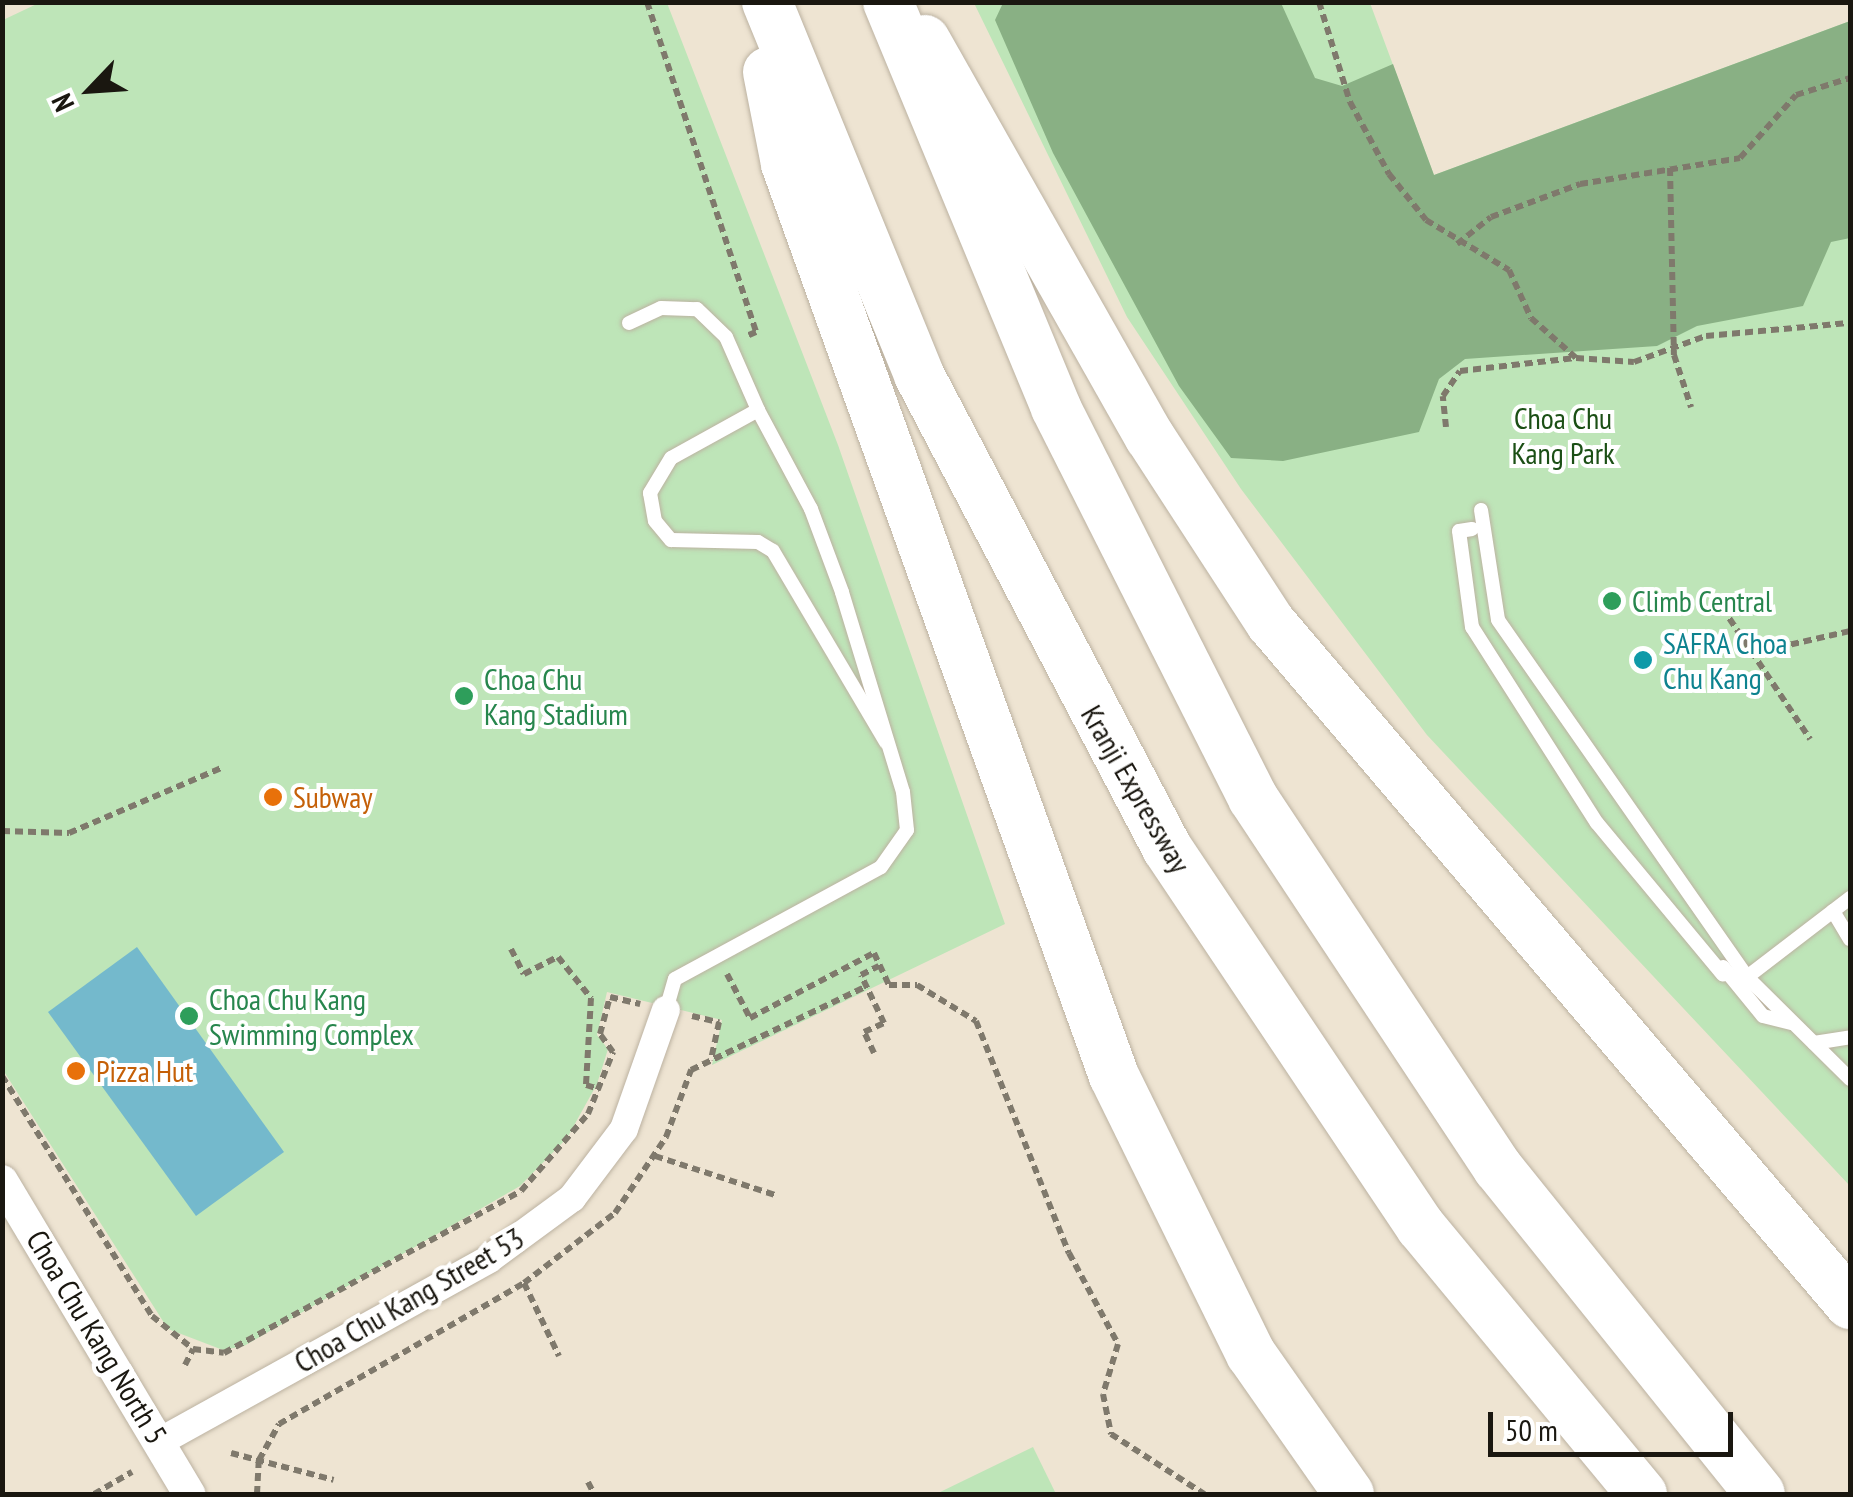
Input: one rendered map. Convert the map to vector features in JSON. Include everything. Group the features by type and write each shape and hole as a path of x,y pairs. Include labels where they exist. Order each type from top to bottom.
{"highway":[{"path":"754,2 786,164 1114,1076 1251,1354 1350,1494"},
{"name":"Kranji Expressway","path":"767,2 919,375 1167,848 1421,1227 1642,1494"},
{"path":"888,2 1056,408 1253,798 1487,1153 1760,1494"},
{"path":"900,2 967,100 1150,436 1271,622 1850,1304"},
{"path":"1799,1246 1850,1270"}],"street":[{"name":"Choa Chu Kang Street 53","path":"161,1441 489,1259 572,1198 624,1129 666,1010"},
{"name":"Choa Chu Kang North 5","path":"2,1181 190,1494"}],"lane":[{"path":"629,323 678,304 714,321 730,344 758,410 811,508 903,792 900,850 823,904 675,979 666,1010"},
{"path":"758,410 656,474 655,521 671,540 758,542 773,551 886,742"},
{"path":"1481,510 1498,620 1724,957 1850,1079"},
{"path":"1472,529 1459,531 1472,627 1597,824 1722,975 1763,1016 1794,1024"},
{"path":"1747,978 1850,898"},
{"path":"1833,911 1850,940"},
{"path":"1722,975 1724,957"},
{"path":"1814,1043 1850,1037"}],"path":[{"path":"648,2 756,332 730,344"},
{"path":"1319,2 1350,102 1389,174 1457,244 1509,270 1531,318 1576,358"},
{"path":"1457,244 1492,217 1580,184 1740,158 1796,95 1850,78"},
{"path":"1670,168 1674,355 1691,407"},
{"path":"1446,427 1444,396 1460,371 1576,358 1674,355 1706,336 1850,322"},
{"path":"1715,597 1810,739"},
{"path":"1753,652 1850,630"},
{"path":"2,831 69,833 224,767"},
{"path":"2,1076 152,1316 193,1349 248,1348 521,1191 572,1140 599,1089 586,1084 591,998 558,957 524,974 511,948"},
{"path":"718,956 750,1018 874,953 889,985 917,985 976,1021 1069,1254 1118,1344 1103,1394 1111,1434 1204,1494"},
{"path":"874,1053 864,1032 884,1022 861,975 880,966"},
{"path":"257,1494 259,1460 279,1424 524,1283 615,1213 655,1156 690,1070 867,986"},
{"path":"655,1156 778,1196"},
{"path":"524,1283 559,1356"},
{"path":"185,1365 193,1349"},
{"path":"231,1453 334,1480"},
{"path":"94,1494 132,1472"},
{"path":"588,1482 594,1494"}],"green space":[{"name":"Choa Chu Kang Stadium","path":"41,2 667,3 838,445 1005,924 712,1065 722,1020 607,992 597,1035 608,1049 597,1084 567,1138 520,1186 244,1346 223,1350 168,1329 3,1070 3,20"},
{"name":"Choa Chu Kang Park","path":"974,3 1370,3 1434,175 1850,21 1850,1186 1427,735 1241,489 1127,317"},
{"path":"1003,3 1281,3 1315,78 1342,86 1393,64 1434,175 1850,21 1850,238 1831,242 1803,306 1697,326 1657,346 1465,359 1439,379 1419,432 1283,461 1231,458 1179,386 1053,153 995,20"},
{"path":"1033,1447 1056,1494 936,1494"}],"water":[{"path":"137,947 284,1152 196,1216 48,1012"}],"place":[{"name":"Climb Central","path":"1612,601"},
{"name":"SAFRA Choa Chu Kang","path":"1643,660"},
{"name":"Choa Chu Kang Stadium","path":"464,696"},
{"name":"Subway","path":"273,797"},
{"name":"Choa Chu Kang Swimming Complex","path":"189,1016"},
{"name":"Pizza Hut","path":"76,1071"}]}
